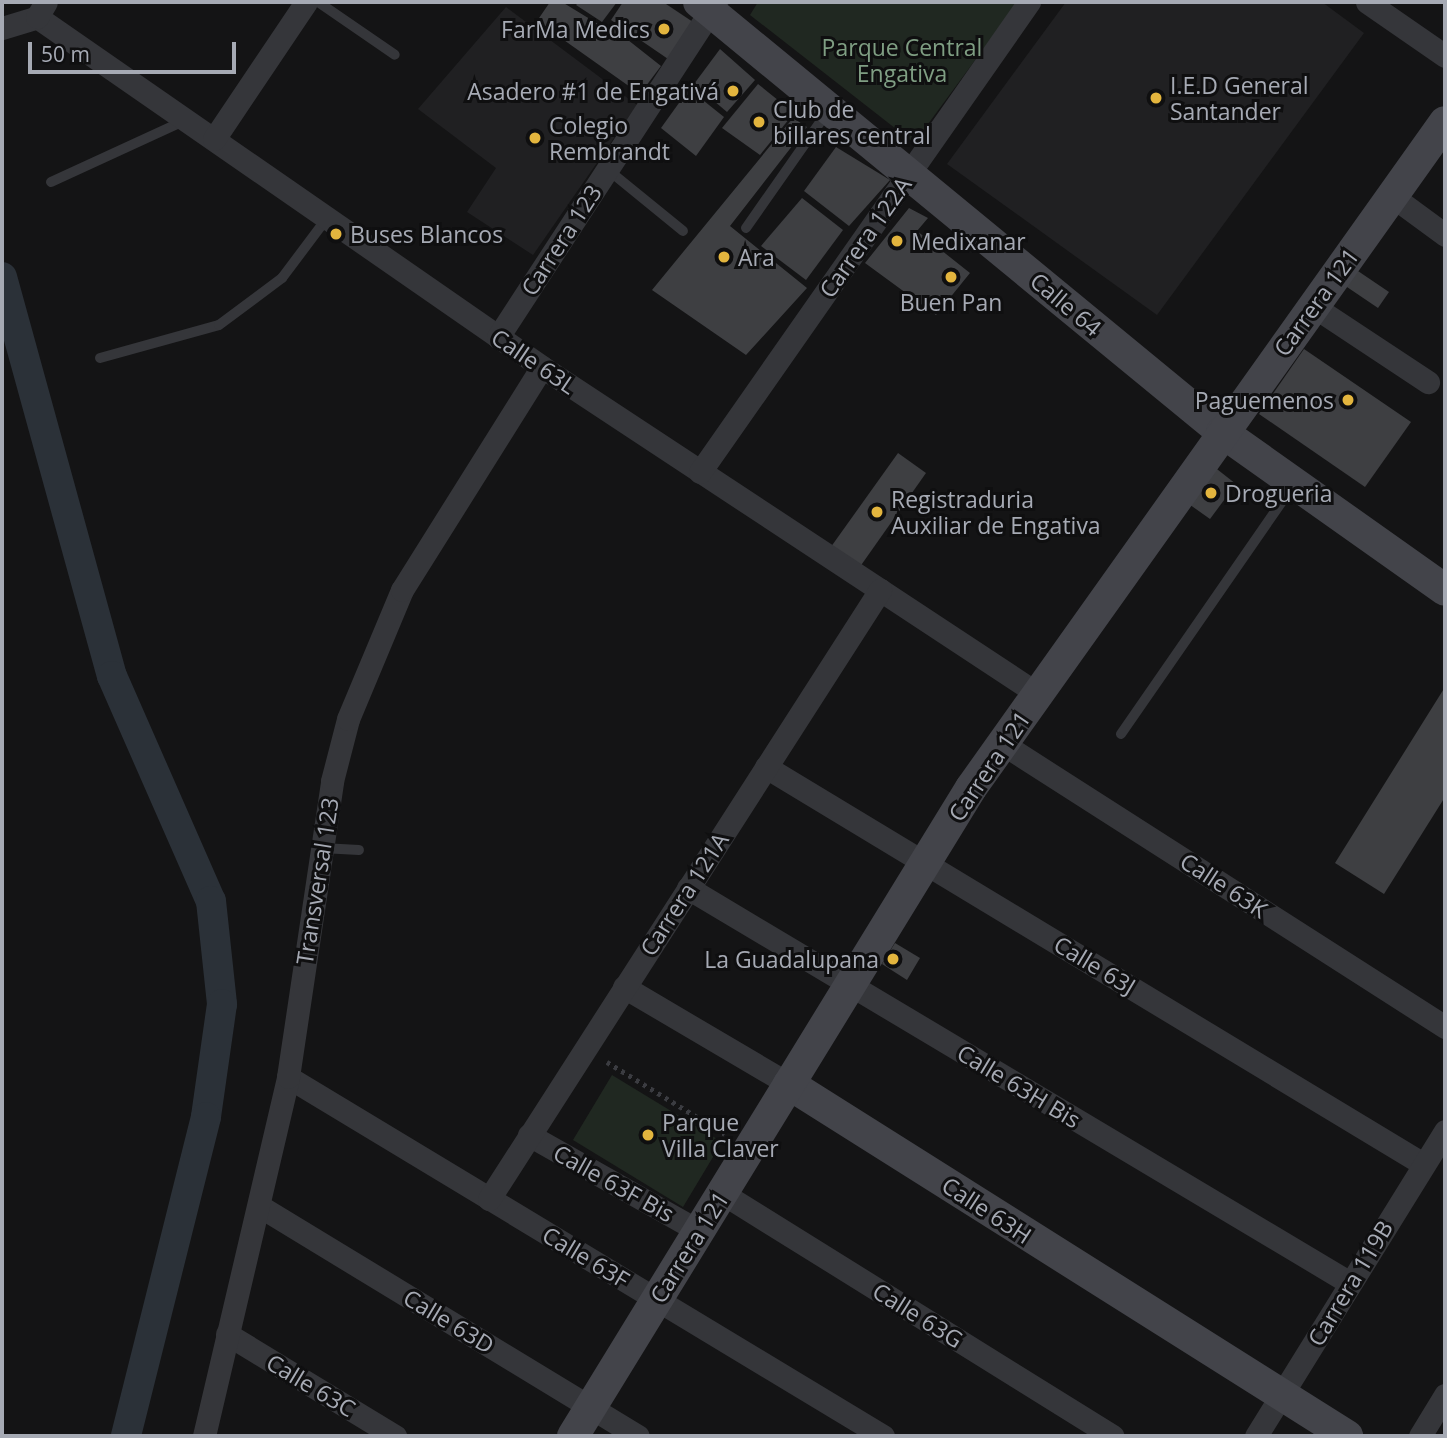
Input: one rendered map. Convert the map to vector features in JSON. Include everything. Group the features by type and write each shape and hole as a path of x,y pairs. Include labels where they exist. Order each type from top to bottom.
{"street":[{"path":"214,139 306,2"},
{"name":"Carrera 122A","path":"700,472 1029,2"},
{"path":"1367,2 1445,56"},
{"name":"Calle 64","path":"708,5 829,109 1222,432 1445,590"},
{"name":"Carrera 123","path":"498,337 607,169 708,5"},
{"path":"2,28 42,9"},
{"name":"Calle 63L","path":"42,9 186,120 498,337 1038,694"},
{"name":"Carrera 121","path":"573,1436 925,863 1003,744 1445,121"},
{"path":"1392,196 1445,235"},
{"path":"1313,306 1428,383"},
{"name":"Transversal 123","path":"204,1436 227,1334 261,1207 288,1077 322,848 348,719 373,652 402,590 542,367"},
{"name":"Carrera 121A","path":"489,1199 880,590"},
{"name":"Calle 63K","path":"1003,744 1445,1027"},
{"name":"Calle 63J","path":"766,767 1423,1164"},
{"name":"Calle 63H Bis","path":"688,888 1350,1283"},
{"name":"Calle 63H","path":"624,988 789,1084 1280,1398 1347,1436"},
{"name":"Calle 63F","path":"288,1077 883,1436"},
{"name":"Carrera 119B","path":"1256,1436 1445,1131"},
{"name":"Calle 63F Bis","path":"529,1135 699,1231"},
{"name":"Calle 63G","path":"722,1193 1113,1436"},
{"name":"Calle 63D","path":"261,1207 638,1436"},
{"name":"Calle 63C","path":"227,1334 395,1436"},
{"path":"1420,1436 1445,1395"}],"lane":[{"path":"318,2 396,55"},
{"path":"746,228 829,109"},
{"path":"51,181 186,120"},
{"path":"607,169 683,231"},
{"path":"100,358 219,325 282,278 327,218"},
{"path":"1121,734 1294,484"},
{"path":"322,848 359,850"}],"path":[{"path":"585,1048 750,1148"}],"shaded area":[{"name":"I.E.D General Santander","path":"1066,2 1322,2 1364,33 1157,315 947,164"},
{"name":"Colegio Rembrandt","path":"506,7 637,105 533,255 467,212 496,168 418,109"}],"green space":[{"name":"Parque Central Engativa","path":"758,2 1018,2 914,143 750,15"},
{"name":"Parque Villa Claver","path":"612,1075 722,1142 683,1207 573,1140"}],"building":[{"path":"550,2 562,2 603,27 609,25 661,66 640,94 537,21"},
{"path":"579,2 617,2 602,22 576,5"},
{"name":"FarMa Medics","path":"623,2 663,2 696,24 671,61 611,20"},
{"path":"720,49 755,80 727,112 694,84"},
{"path":"758,84 794,113 760,155 722,128"},
{"path":"689,89 724,117 696,156 661,128"},
{"name":"Ara","path":"793,118 807,127 730,226 807,288 746,355 652,290"},
{"path":"836,147 890,180 849,226 804,191"},
{"path":"802,198 843,230 806,280 761,246"},
{"path":"909,208 928,218 917,231 970,273 936,315 865,263"},
{"path":"1355,269 1389,292 1378,308 1344,285"},
{"path":"1304,349 1411,422 1365,487 1259,414"},
{"name":"Registraduria Auxiliar de Engativa","path":"898,453 926,473 857,571 828,551"},
{"name":"Drogueria","path":"1213,466 1236,484 1210,519 1186,502"},
{"path":"1445,687 1445,797 1384,894 1335,863"},
{"path":"895,943 920,958 907,980 882,964"}],"waterway":[{"path":"2,277 112,676 211,901 222,1004 206,1117 126,1436"}],"place":[{"name":"FarMa Medics","path":"664,29"},
{"name":"Asadero #1 de Engativá","path":"733,91"},
{"name":"I.E.D General Santander","path":"1156,98"},
{"name":"Club de billares central","path":"759,122"},
{"name":"Colegio Rembrandt","path":"535,138"},
{"name":"Buses Blancos","path":"336,234"},
{"name":"Medixanar","path":"897,241"},
{"name":"Ara","path":"724,257"},
{"name":"Buen Pan","path":"951,277"},
{"name":"Paguemenos","path":"1348,400"},
{"name":"Drogueria","path":"1211,493"},
{"name":"Registraduria Auxiliar de Engativa","path":"877,512"},
{"name":"La Guadalupana","path":"893,959"},
{"name":"Parque Villa Claver","path":"648,1135"}]}
